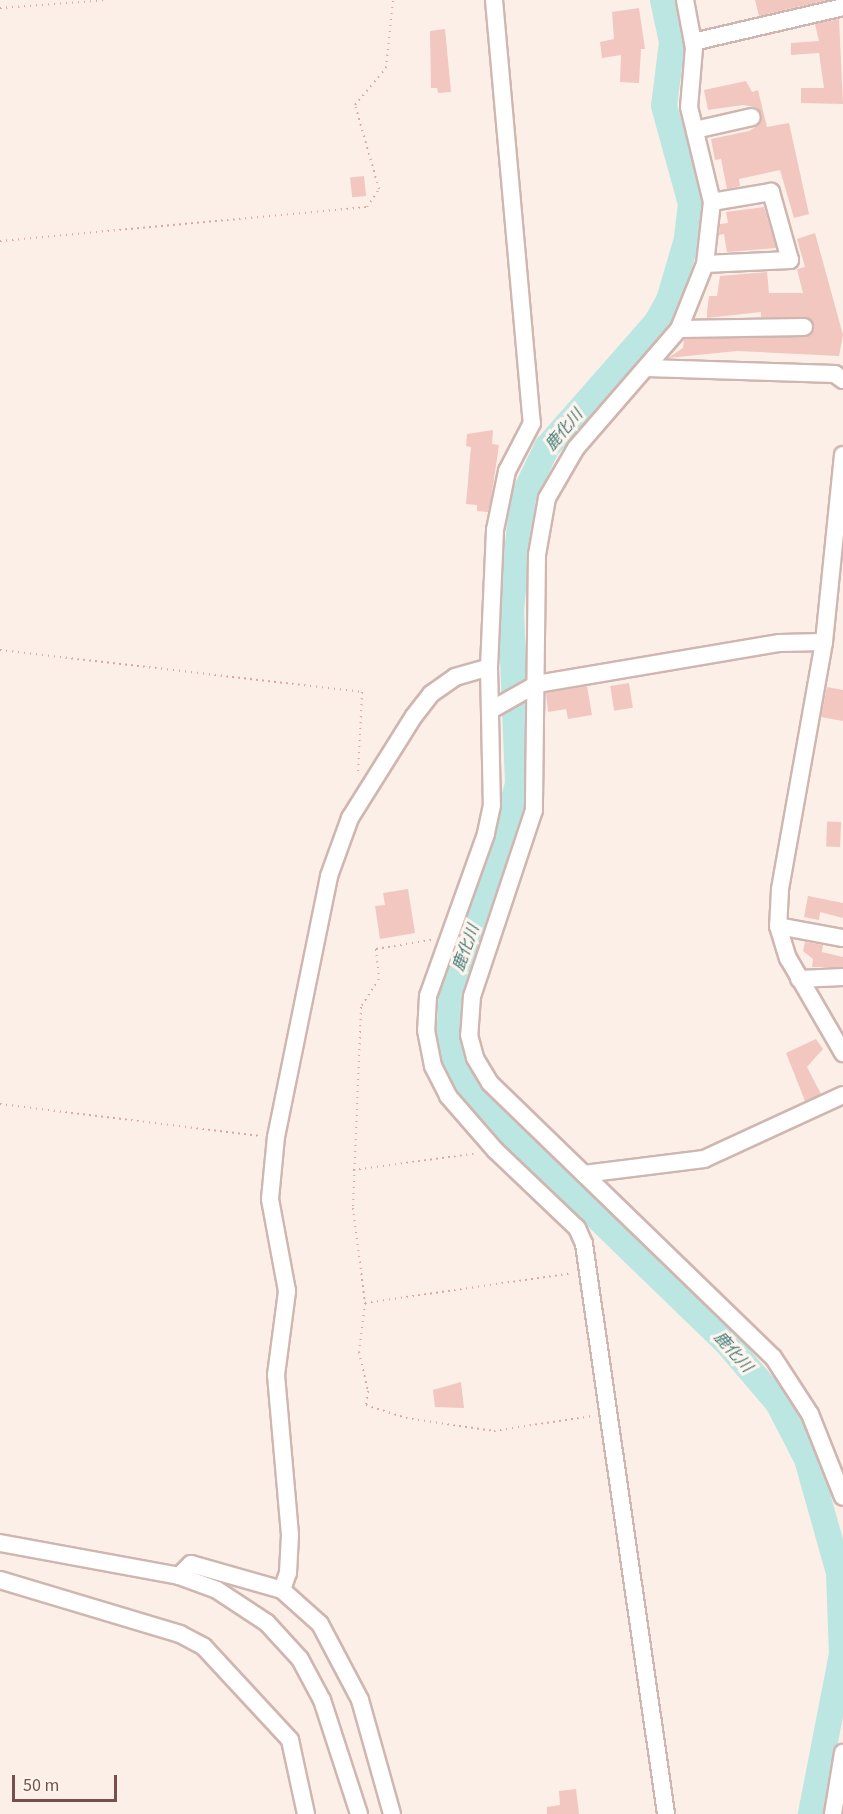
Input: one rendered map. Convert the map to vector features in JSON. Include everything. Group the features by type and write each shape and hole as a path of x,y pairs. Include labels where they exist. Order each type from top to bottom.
{"street":[{"path":"494,0 532,423 507,471 499,498 489,667 494,708 495,779 486,834 446,938 428,996 426,1030 433,1066 448,1096 495,1150 577,1228 588,1270 666,1814"},
{"path":"684,0 693,42 688,93 711,202 705,264 680,329 576,448 547,498 537,555 534,810 472,996 469,1035 475,1058 490,1083 773,1357 810,1414 843,1497"},
{"path":"693,42 843,8"},
{"path":"695,130 752,117"},
{"path":"705,264 790,260 771,192 711,202"},
{"path":"680,329 804,327"},
{"path":"647,368 835,374 843,380"},
{"path":"843,455 824,642 780,891 778,926 799,979 843,1053"},
{"path":"494,708 537,684 780,643 824,642"},
{"path":"282,1590 288,1573 290,1535 276,1375 286,1291 270,1199 276,1137 329,876 350,818 431,694 455,678 489,667"},
{"path":"778,926 843,938"},
{"path":"799,979 843,977"},
{"path":"584,1174 704,1159 843,1095"},
{"path":"0,1543 179,1576 247,1608 267,1623 300,1659 332,1723 359,1814"},
{"path":"179,1576 191,1564 282,1590 320,1624 346,1666 392,1814"},
{"path":"0,1580 180,1634 204,1647 290,1740 306,1814"},
{"path":"833,1814 843,1753"}],"path":[{"path":"0,8 108,0"},
{"path":"0,241 367,207 380,189 355,105 386,68 393,0"},
{"path":"0,650 362,692 357,774 366,791"},
{"path":"446,938 376,950 379,979 361,1007 362,1071 353,1170 353,1208 365,1303 359,1352 368,1391 366,1405 406,1418 494,1431 608,1414"},
{"path":"0,1104 276,1137"},
{"path":"353,1170 495,1150"},
{"path":"365,1303 588,1270"}],"building":[{"path":"755,0 827,0 759,16"},
{"path":"639,8 645,49 641,49 639,83 620,82 621,55 602,58 600,42 614,39 612,12"},
{"path":"839,19 843,104 801,103 801,88 824,88 819,53 791,55 791,43 819,41 815,24"},
{"path":"445,29 451,92 438,93 437,88 431,88 430,31"},
{"path":"746,81 752,92 758,90 767,127 789,123 809,214 794,218 780,170 739,179 740,186 727,189 721,159 715,160 711,139 749,131 760,124 762,114 756,107 743,105 708,110 704,90"},
{"path":"364,176 366,196 352,197 350,177"},
{"path":"764,207 776,248 727,252 724,234 719,235 720,224 728,223 726,212"},
{"path":"815,233 843,335 839,356 737,351 668,358 683,348 684,339 810,336 813,322 804,317 761,317 761,312 707,318 707,312 709,296 717,296 720,276 767,272 769,293 803,293 797,269 805,267 797,239"},
{"path":"493,430 492,444 499,445 491,499 488,512 477,511 477,505 466,504 471,447 466,446 467,434"},
{"path":"629,683 633,708 614,711 610,686"},
{"path":"587,686 592,715 568,719 566,709 548,712 546,693"},
{"path":"827,687 843,690 843,721 821,717"},
{"path":"827,822 841,822 840,847 826,846"},
{"path":"408,889 415,933 380,939 375,906 385,905 383,893"},
{"path":"808,896 843,903 843,918 820,912 819,920 804,917"},
{"path":"805,942 823,945 822,952 843,957 843,967 812,967 813,959 803,951"},
{"path":"816,1039 823,1049 807,1067 821,1094 805,1101 786,1053"},
{"path":"461,1382 464,1408 435,1407 433,1390"},
{"path":"576,1789 579,1814 547,1814 547,1807 560,1805 559,1791"}],"waterway":[{"name":"鹿化川","path":"663,0 672,42 664,106 691,204 687,239 669,300 656,323 547,447 523,497 511,609 518,784 492,877 452,986 449,1043 456,1069 475,1099 727,1343 778,1403 807,1459 839,1573 842,1654 811,1814"}]}
